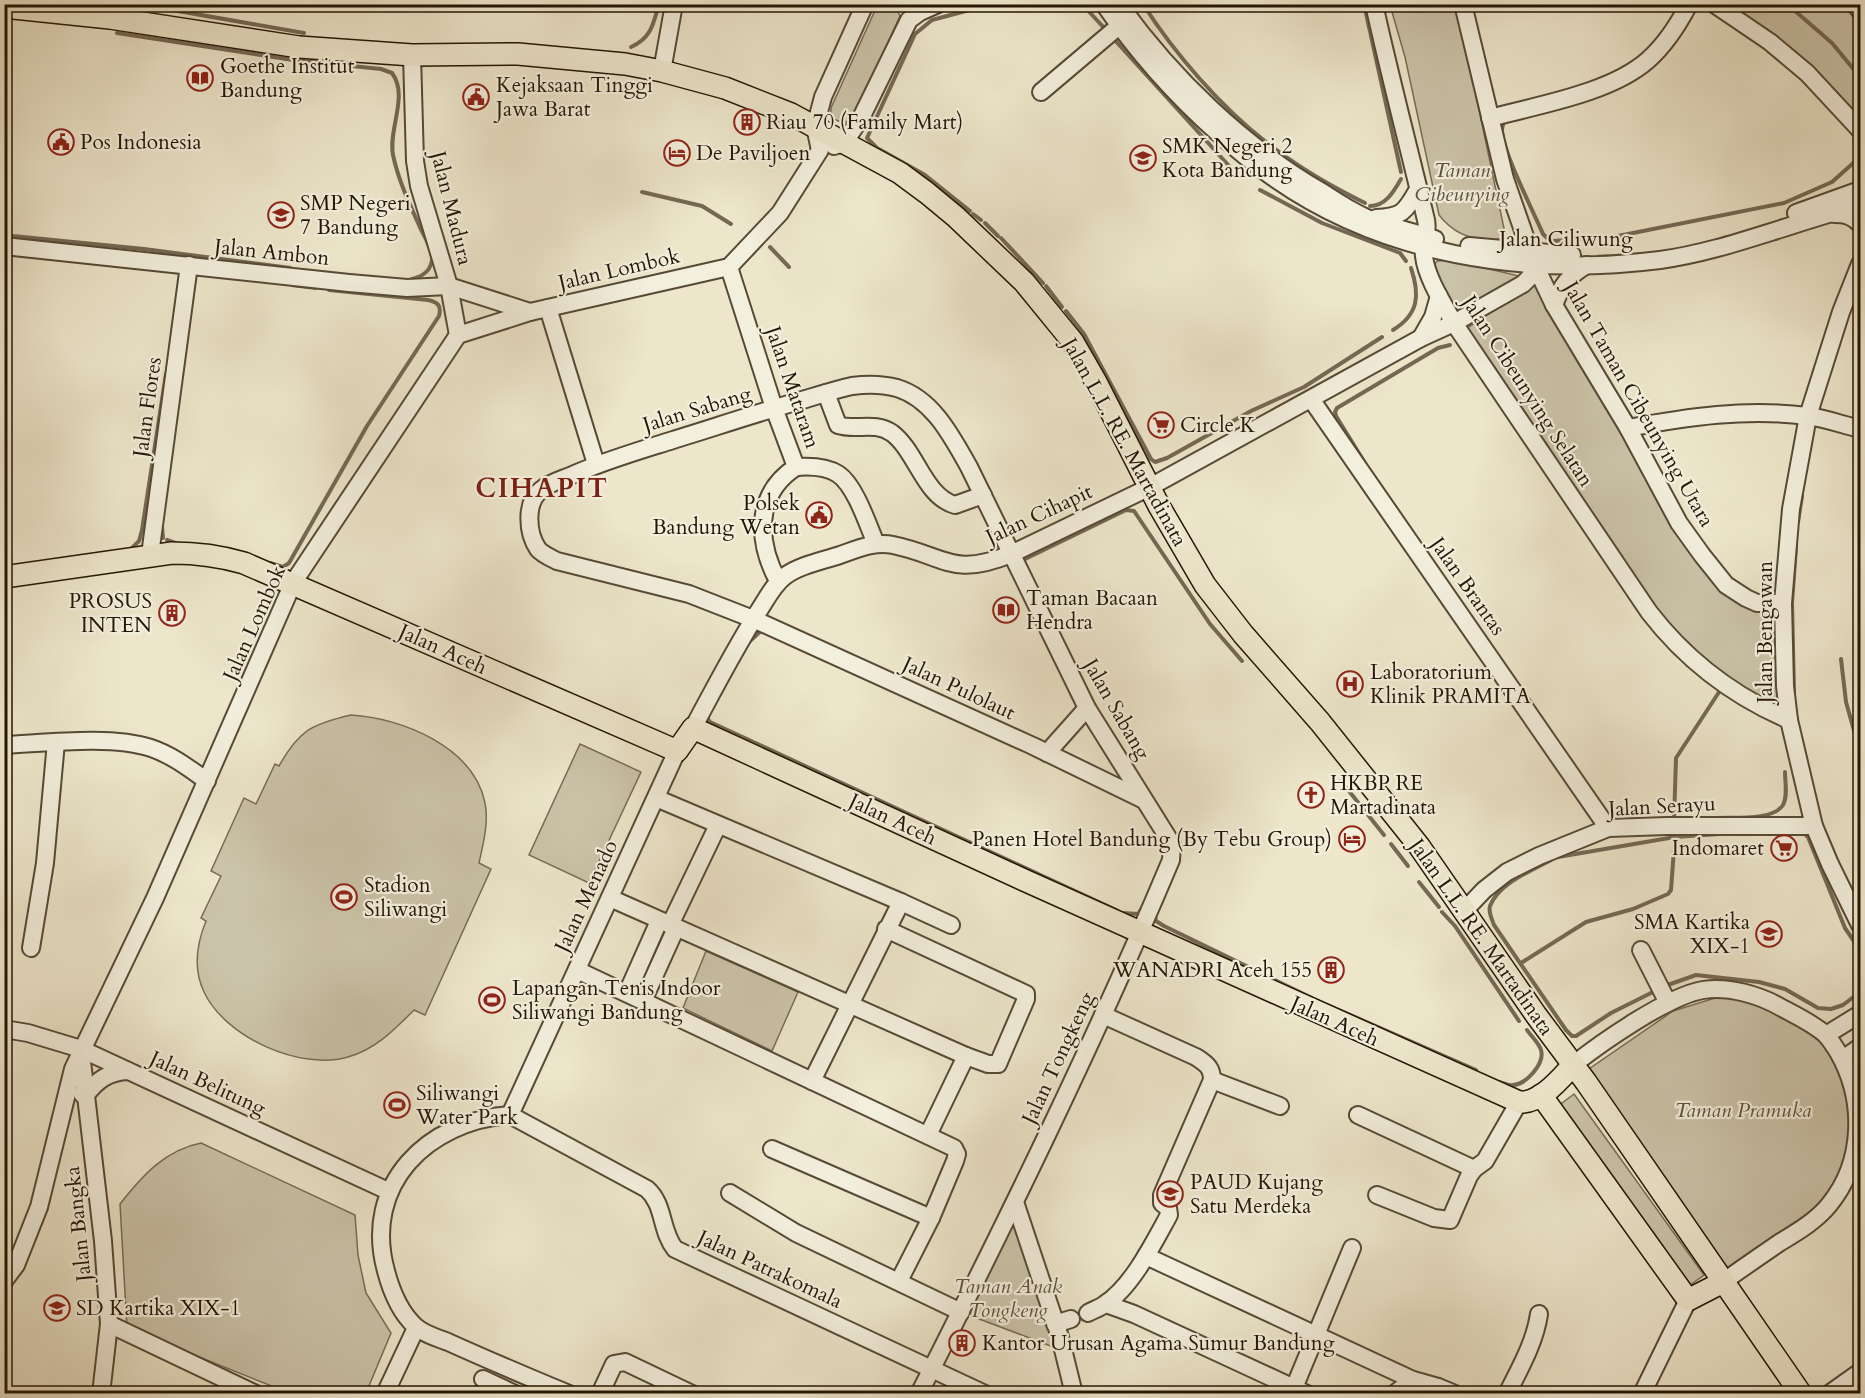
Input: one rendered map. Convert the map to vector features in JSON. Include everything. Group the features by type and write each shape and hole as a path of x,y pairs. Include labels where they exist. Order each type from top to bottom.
{"main road":[{"name":"Jalan L.L. RE. Martadinata","path":"4,7 110,18 299,47 412,55 518,54 625,64 662,71 728,89 783,111 900,173 927,193 956,217 1024,282 1073,342 1198,574 1221,606 1404,825 1801,1394"},
{"name":"Jalan Aceh","path":"4,577 150,555 198,553 225,557 293,583 677,751"},
{"name":"Jalan Aceh","path":"693,728 1367,1036 1519,1102"},
{"path":"677,751 693,728"},
{"path":"1519,1102 1529,1102 1541,1095 1573,1065"},
{"path":"1541,1095 1688,1300 1723,1282"}],"street":[{"path":"662,71 674,4"},
{"path":"820,150 815,127 823,97 865,4"},
{"path":"729,267 780,213 820,150 844,143 861,118 906,12 920,12 938,4"},
{"name":"Jalan Ciliwung","path":"1104,4 1145,59 1192,99 1276,163 1369,219 1425,242"},
{"name":"Jalan Ciliwung","path":"1119,4 1192,99 1253,163 1324,209 1367,230 1425,242 1588,265 1662,260 1860,204"},
{"name":"Jalan Cibeunying Selatan","path":"1374,4 1426,220 1425,262 1439,296 1454,323 1630,585 1669,638 1718,681 1768,711 1789,720"},
{"name":"Jalan Taman Cibeunying Utara","path":"1463,4 1505,179 1533,258 1554,305 1628,428 1680,523 1702,555 1726,585 1757,603 1783,603"},
{"path":"1490,118 1591,90 1624,77 1647,61 1664,44 1689,4"},
{"path":"1714,4 1770,42 1807,73 1860,130"},
{"path":"1855,4 1860,11"},
{"path":"1041,92 1119,26"},
{"name":"Jalan Madura","path":"412,55 415,160 419,186 449,286 458,335"},
{"path":"1369,219 1399,215 1406,209 1417,190"},
{"name":"Jalan Ciliwung","path":"1533,258 1633,253 1724,242 1860,190"},
{"path":"1833,213 1854,218 1860,224"},
{"path":"1523,230 1532,240 1542,246 1568,255"},
{"name":"Jalan Ambon","path":"4,246 395,287 449,286 530,312"},
{"name":"Jalan Cihapit","path":"693,728 753,619 778,581 800,568 876,544 892,544 954,565 969,566 989,563 1011,554 1150,487 1523,284 1529,278 1533,258"},
{"name":"Jalan Bengawan","path":"1860,264 1841,312 1808,416 1791,509 1783,603 1785,686 1789,720 1814,826 1860,925"},
{"name":"Jalan Flores","path":"150,555 189,265"},
{"path":"1554,305 1559,291 1570,276 1588,265"},
{"name":"Jalan Lombok","path":"4,1281 16,1265 32,1230 46,1184 65,1098 81,1049 155,898 293,583 458,335 530,312 729,267"},
{"name":"Jalan Mataram","path":"729,267 774,408 796,467 785,474 773,492 763,524 764,549 778,581"},
{"path":"1422,338 1433,317 1439,296"},
{"path":"548,308 597,464"},
{"name":"Jalan Sabang","path":"753,619 689,594 557,561 539,550 530,530 533,499 548,485 597,464 851,386 869,384 900,389 918,399 947,429 983,495 1087,708 1172,844 1173,852 1141,932"},
{"path":"826,393 838,425 854,428 862,425 880,428 891,433 943,500 955,505 983,495"},
{"name":"Jalan Brantas","path":"1311,399 1608,828"},
{"path":"1628,428 1680,418 1759,413 1808,416 1860,429"},
{"path":"796,467 810,466 839,475 854,494 876,544"},
{"name":"Jalan Pulolaut","path":"753,619 1047,753 1144,800"},
{"path":"1047,753 1087,708"},
{"path":"31,948 45,863 56,742"},
{"path":"4,745 56,742 127,743 152,748 174,759 207,781"},
{"name":"Jalan Menado","path":"510,1115 677,751"},
{"path":"656,798 951,925"},
{"path":"627,993 668,925 718,825"},
{"name":"Jalan Serayu","path":"1465,910 1484,890 1507,872 1539,856 1608,828 1814,826"},
{"path":"610,898 966,1056 988,1064 998,1064 1026,999 1026,994 886,929"},
{"path":"812,1081 901,902"},
{"path":"643,1001 668,925"},
{"name":"Jalan Tongkeng","path":"919,1394 1015,1202 1141,932"},
{"path":"1641,950 1663,993"},
{"path":"577,970 954,1148 957,1154 931,1218 899,1281"},
{"path":"1573,1065 1663,993 1686,995 1705,990 1747,993 1775,1004 1826,1035 1843,1059 1850,1071 1858,1097 1860,1123 1855,1161 1844,1184 1829,1206 1812,1222 1723,1282"},
{"path":"1826,1035 1860,1014"},
{"path":"1088,1313 1106,1304 1126,1283 1146,1256 1169,1215 1168,1208 1162,1203 1162,1196 1212,1080 1212,1072 1208,1064 1103,1015"},
{"name":"Jalan Belitung","path":"4,1029 28,1033 81,1049 388,1191"},
{"path":"1843,1059 1860,1047"},
{"name":"Jalan Bangka","path":"81,1049 103,1241 109,1324 101,1394"},
{"path":"928,1135 966,1056"},
{"path":"65,1098 74,1092 85,1096 101,1078 114,1072 128,1071"},
{"path":"1212,1080 1280,1106"},
{"path":"1377,1195 1434,1218 1450,1220 1469,1176 1485,1161 1519,1102"},
{"path":"510,1115 470,1121 450,1130 431,1142 407,1164 388,1191 381,1227 384,1263 395,1298 416,1328 569,1394"},
{"name":"Jalan Patrakomala","path":"510,1115 647,1189 657,1200 665,1231 675,1249 985,1394"},
{"path":"1358,1116 1474,1169"},
{"path":"772,1149 931,1218"},
{"path":"729,1193 796,1233 961,1312"},
{"path":"1015,1202 1063,1321 1074,1394"},
{"path":"1106,1304 1134,1314 1300,1390 1316,1335 1352,1248"},
{"path":"1146,1256 1413,1380 1436,1390 1455,1394"},
{"path":"1642,1394 1688,1300"},
{"path":"1507,1394 1527,1353 1537,1328 1539,1314"},
{"path":"109,1324 256,1394"},
{"path":"385,1394 416,1328"},
{"path":"491,1362 480,1387 515,1394"},
{"path":"600,1394 615,1364 625,1362 692,1394"},
{"path":"1829,1394 1860,1372"},
{"path":"1394,1394 1413,1380"}],"green space":[{"path":"879,4 895,5 900,16 853,119 838,121 831,116 831,108"},
{"name":"Taman Cibeunying","path":"1390,5 1454,5 1465,43 1506,238 1487,240 1469,237 1453,229 1439,215 1405,57"},
{"path":"1718,5 1856,5 1860,9 1860,122"},
{"path":"1451,260 1519,276 1454,313 1434,265 1437,261"},
{"path":"1537,284 1717,579 1769,613 1775,634 1784,702 1780,707 1723,679 1673,635 1463,331"},
{"name":"Stadion Siliwangi","path":"351,715 371,717 413,729 451,751 467,766 478,783 486,811 485,833 479,863 491,869 425,1015 414,1010 384,1038 358,1054 329,1060 308,1059 266,1047 246,1036 214,1008 204,992 198,974 200,938 206,921 201,918 221,876 211,871 244,798 256,804 275,764 279,766 300,736 316,726"},
{"path":"580,744 641,772 589,883 529,855"},
{"path":"706,951 798,992 772,1051 683,1008"},
{"name":"Taman Pramuka","path":"1728,994 1759,1000 1831,1037 1851,1115 1849,1157 1828,1195 1787,1232 1725,1271 1589,1069 1673,1011"},
{"path":"1574,1094 1704,1275 1686,1288 1557,1107"},
{"path":"201,1143 355,1215 358,1255 366,1293 391,1333 366,1393 289,1393 127,1328 120,1204 146,1174 165,1158 188,1146"},
{"name":"Taman Anak Tongkeng","path":"1012,1227 1018,1229 1056,1348 966,1314"}],"waterway":[{"path":"138,4 304,33"},
{"path":"631,47 647,35 659,4"},
{"path":"970,211 925,175 877,148 867,138 915,34 932,20 992,4"},
{"path":"1082,4 1106,30"},
{"path":"1143,4 1184,60 1232,113 1277,151 1326,183 1365,203"},
{"path":"1364,4 1401,172"},
{"path":"1787,4 1832,43 1860,77"},
{"path":"117,33 293,60 381,69 392,73 399,92 393,134 393,155 404,191 432,256 431,265 426,272 405,281"},
{"path":"1112,37 1230,167"},
{"path":"1506,120 1502,129 1503,138 1512,165 1543,234 1554,241 1618,236 1784,203 1832,182 1860,157"},
{"path":"1370,206 1385,201 1401,179"},
{"path":"1260,190 1322,223 1400,253 1406,261"},
{"path":"642,192 702,206 731,224"},
{"path":"973,214 981,220"},
{"path":"985,223 998,236"},
{"path":"4,232 13,236 144,249 290,268"},
{"path":"1001,238 1043,283"},
{"path":"770,247 789,267"},
{"path":"1393,330 1408,317 1415,303 1416,287 1411,268"},
{"path":"292,285 316,288"},
{"path":"1046,286 1062,307"},
{"path":"270,563 283,567 289,563 367,426 439,316 438,305 428,300 329,290"},
{"path":"1066,311 1084,334 1151,459 1155,462 1167,458 1251,411 1304,387 1382,337"},
{"path":"1365,463 1336,416 1337,408 1438,348 1450,345"},
{"path":"130,550 139,541 142,530 166,374"},
{"path":"1798,522 1802,496"},
{"path":"1021,561 1126,510 1134,511 1210,624 1242,661"},
{"path":"162,527 163,538"},
{"path":"167,540 178,544"},
{"path":"1794,692 1792,603 1796,547"},
{"path":"750,641 762,630"},
{"path":"1841,659 1846,702 1860,752"},
{"path":"1674,821 1676,758 1721,689"},
{"path":"708,713 710,722 1116,910"},
{"path":"1717,818 1762,816 1778,810 1783,805 1785,797 1785,772"},
{"path":"1341,781 1384,835"},
{"path":"1804,833 1808,837 1845,928 1860,950"},
{"path":"1558,857 1675,837 1719,834"},
{"path":"1521,963 1586,922 1633,909 1668,894 1671,890 1675,835"},
{"path":"1391,844 1408,866"},
{"path":"1551,860 1508,884 1494,898 1490,906 1490,916 1566,1030 1572,1036 1576,1036 1611,1013 1655,991"},
{"path":"1419,882 1439,907"},
{"path":"1123,913 1138,914 1142,908"},
{"path":"1442,912 1455,926 1519,1021"},
{"path":"1155,915 1156,921 1164,926 1316,1000 1476,1070"},
{"path":"1665,986 1696,975 1759,982 1785,989 1818,1008 1831,1009 1843,1005 1860,992"},
{"path":"1499,1082 1510,1085 1518,1084 1538,1067 1542,1055 1541,1050 1527,1030"}],"place":[{"name":"Goethe Institut Bandung","path":"200,78"},
{"name":"Kejaksaan Tinggi Jawa Barat","path":"476,97"},
{"name":"Riau 70 (Family Mart)","path":"747,122"},
{"name":"Pos Indonesia","path":"61,142"},
{"name":"De Paviljoen","path":"677,153"},
{"name":"SMK Negeri 2 Kota Bandung","path":"1143,158"},
{"name":"SMP Negeri 7 Bandung","path":"281,215"},
{"name":"Circle K","path":"1161,425"},
{"name":"Polsek Bandung Wetan","path":"819,515"},
{"name":"Taman Bacaan Hendra","path":"1006,610"},
{"name":"PROSUS INTEN","path":"172,613"},
{"name":"Laboratorium Klinik PRAMITA","path":"1350,684"},
{"name":"HKBP RE Martadinata","path":"1311,795"},
{"name":"Panen Hotel Bandung (By Tebu Group)","path":"1352,839"},
{"name":"Indomaret","path":"1784,848"},
{"name":"Stadion Siliwangi","path":"344,897"},
{"name":"SMA Kartika XIX-1","path":"1769,934"},
{"name":"WANADRI Aceh 155","path":"1331,970"},
{"name":"Lapangan Tenis Indoor Siliwangi Bandung","path":"492,1000"},
{"name":"Siliwangi Water Park","path":"397,1105"},
{"name":"PAUD Kujang Satu Merdeka","path":"1170,1194"},
{"name":"SD Kartika XIX-1","path":"57,1308"},
{"name":"Kantor Urusan Agama Sumur Bandung","path":"962,1343"}],"district":[{"name":"CIHAPIT","path":"542,488"}]}
